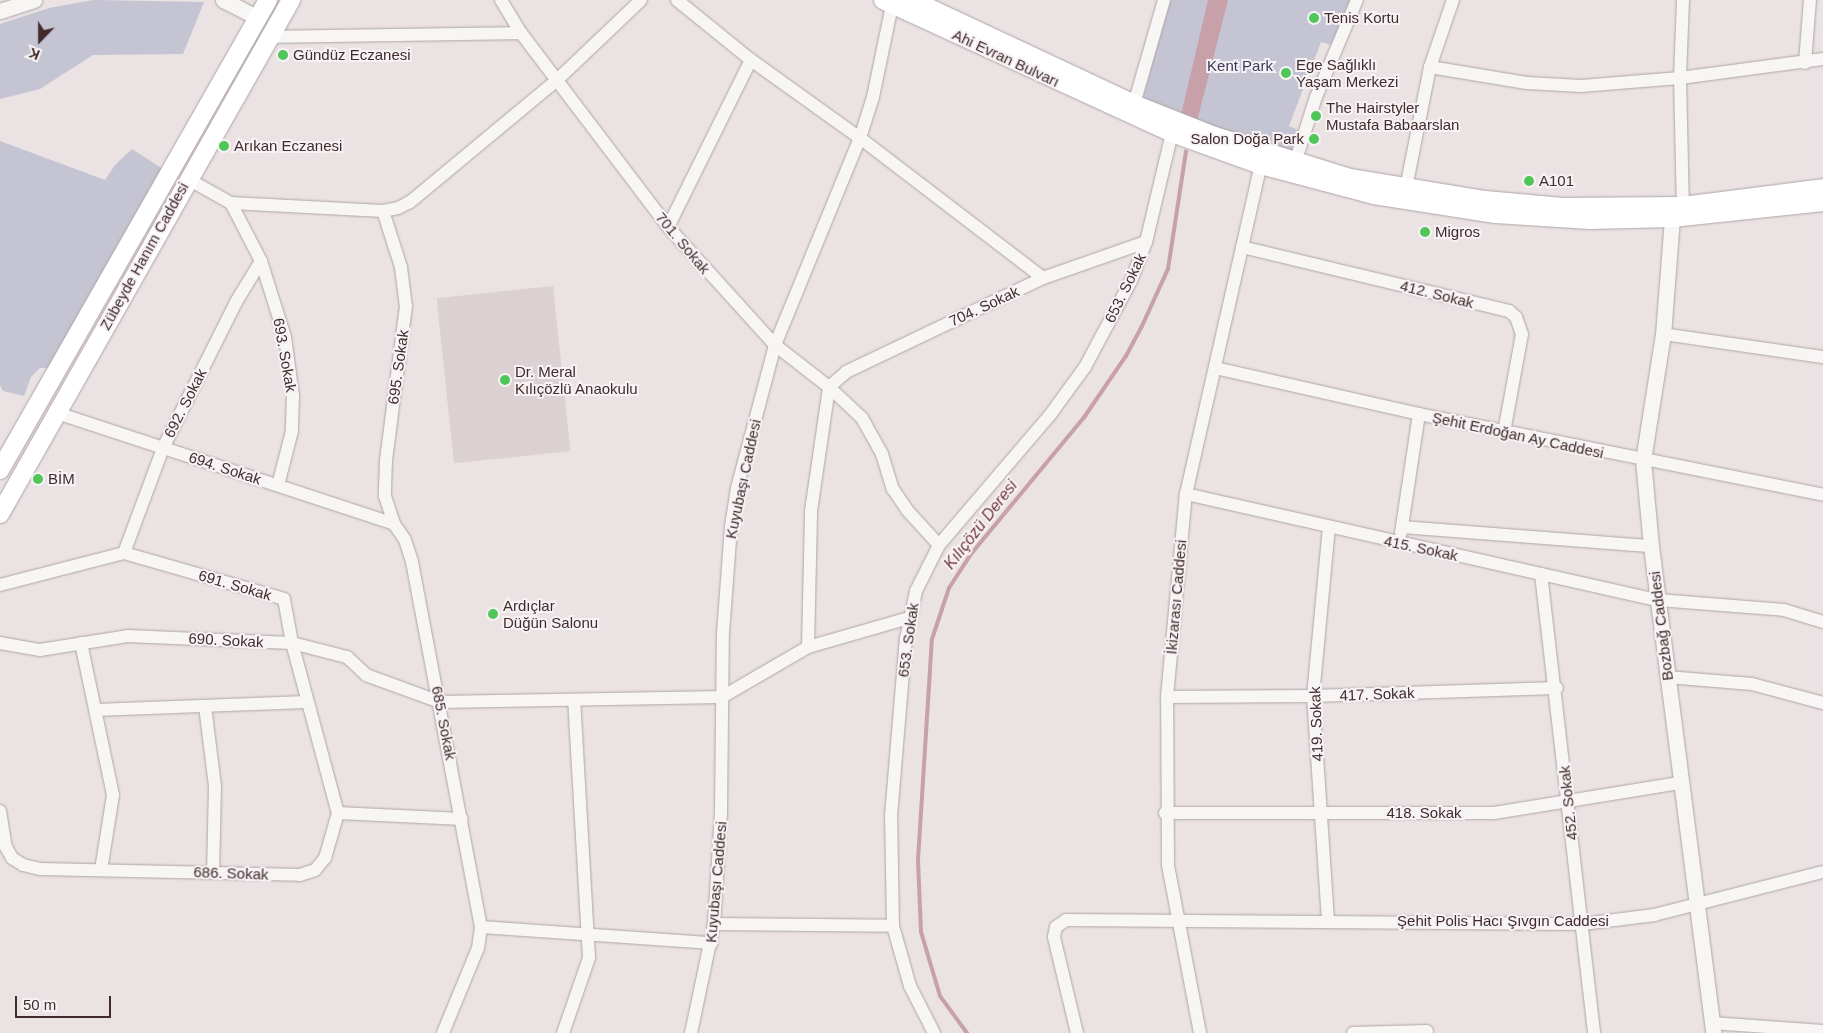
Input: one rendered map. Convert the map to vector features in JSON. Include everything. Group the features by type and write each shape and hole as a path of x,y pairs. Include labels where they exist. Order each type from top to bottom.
{"main road":[{"name":"Zübeyde Hanım Caddesi","path":"0,470 268,0"},
{"name":"Zübeyde Hanım Caddesi","path":"0,514 291,0"},
{"name":"Ahi Evran Bulvarı","path":"912,0 1131,110"},
{"name":"Ahi Evran Bulvarı","path":"889,2 1131,110"},
{"path":"1131,110 1172,133 1261,165 1294,168 1485,200 1563,207 1678,212 1823,188"},
{"path":"1131,110 1215,136 1294,168 1381,197 1496,214 1590,220 1823,202"}],"street":[{"path":"0,11 34,0"},
{"path":"223,0 258,18"},
{"name":"701. Sokak","path":"501,0 521,33 556,81 668,227 775,346 830,387 862,418 882,454 893,489 907,510 940,545"},
{"path":"188,179 230,203 383,212 410,202 556,81 641,0"},
{"path":"677,0 751,60 860,138 1043,278"},
{"path":"1131,110 1164,0"},
{"path":"1294,168 1316,97 1357,0"},
{"path":"1406,188 1430,67 1454,0"},
{"path":"1678,212 1683,0"},
{"path":"1805,62 1810,0"},
{"name":"Kuyubaşı Caddesi","path":"691,1033 714,924 721,812 722,697 731,526 775,346 860,138 873,97 889,2"},
{"path":"270,37 521,33"},
{"path":"1430,67 1527,83 1581,86 1680,78 1823,59"},
{"path":"668,227 751,60"},
{"name":"653. Sokak","path":"934,1033 910,986 893,926 892,816 909,618 916,592 940,545 1050,415 1085,366 1131,281 1146,242 1172,133"},
{"name":"İkizarası Caddesi","path":"1200,1033 1176,920 1168,866 1165,813 1167,697 1186,494 1261,165"},
{"name":"693. Sokak","path":"230,203 261,261 285,337 293,396 292,431 278,485"},
{"name":"695. Sokak","path":"383,212 401,267 406,306 386,460 385,496 394,524"},
{"name":"Bozbağ Caddesi","path":"1678,212 1643,460 1667,678 1712,1028"},
{"name":"704. Sokak","path":"830,387 846,372 1043,278 1146,242"},
{"name":"412. Sokak","path":"1242,247 1509,312 1516,317 1522,334 1504,432"},
{"name":"692. Sokak","path":"124,553 163,448 236,302 261,261"},
{"path":"1662,334 1823,358"},
{"name":"Şehit Erdoğan Ay Caddesi","path":"1215,368 1504,432 1823,495"},
{"path":"808,647 811,511 830,387"},
{"name":"694. Sokak","path":"57,413 394,524"},
{"path":"1400,544 1418,414"},
{"name":"415. Sokak","path":"1186,494 1400,544 1658,600 1784,610 1823,622"},
{"name":"685. Sokak","path":"394,524 405,540 412,562 440,702 481,927"},
{"name":"419. Sokak","path":"1328,922 1314,696 1329,527"},
{"path":"1402,527 1651,546"},
{"path":"0,585 124,553"},
{"name":"691. Sokak","path":"124,553 284,599 292,643 338,813"},
{"name":"452. Sokak","path":"1541,574 1556,688 1567,803 1583,924 1594,1033"},
{"path":"440,702 722,697 808,647 909,618"},
{"name":"690. Sokak","path":"0,643 40,650 127,636 292,643 347,657 366,675 440,702"},
{"path":"81,643 113,795 101,870"},
{"path":"1667,678 1752,684 1823,703"},
{"name":"417. Sokak","path":"1167,697 1314,696 1556,688"},
{"path":"564,1033 588,958 574,700"},
{"path":"95,710 307,702"},
{"path":"205,706 214,786 213,872"},
{"name":"418. Sokak","path":"1165,813 1494,813 1567,803 1680,783"},
{"name":"686. Sokak","path":"0,812 6,848 12,858 23,865 101,870 300,875 315,870 325,858 338,813"},
{"path":"338,813 462,819"},
{"name":"Şehit Polis Hacı Şıvgın Caddesi","path":"1077,1033 1054,937 1060,922 1073,920 1176,920 1583,924 1654,915 1823,872"},
{"path":"714,924 893,926"},
{"path":"443,1033 478,948 481,927 711,943"},
{"path":"1712,1028 1823,1031"},
{"path":"1353,1033 1427,1031"}],"shaded area":[{"path":"1208,0 1228,0 1197,121 1181,115"},
{"name":"Dr. Meral Kılıçözlü Anaokulu","path":"553,286 570,451 454,463 437,298"}],"green space":[{"path":"93,0 204,2 183,54 93,55 40,89 0,99 0,24 49,8"},
{"name":"Kent Park","path":"1169,0 1352,0 1331,45 1321,42 1289,126 1298,130 1292,152 1288,154 1142,102"},
{"path":"0,141 105,180 115,165 132,149 163,169 52,368 40,368 31,377 24,396 3,391 0,385"}],"waterway":[{"name":"Kılıçözü Deresi","path":"967,1033 940,996 921,932 918,860 932,639 949,588 971,554 1085,416 1126,356 1142,326 1168,269 1186,151"}],"place":[{"name":"Tenis Kortu","path":"1314,18"},
{"name":"Gündüz Eczanesi","path":"283,55"},
{"name":"Ege Sağlıklı Yaşam Merkezi","path":"1286,73"},
{"name":"The Hairstyler Mustafa Babaarslan","path":"1316,116"},
{"name":"Salon Doğa Park","path":"1314,139"},
{"name":"Arıkan Eczanesi","path":"224,146"},
{"name":"A101","path":"1529,181"},
{"name":"Migros","path":"1425,232"},
{"name":"Dr. Meral Kılıçözlü Anaokulu","path":"505,380"},
{"name":"BİM","path":"38,479"},
{"name":"Ardıçlar Düğün Salonu","path":"493,614"}]}
